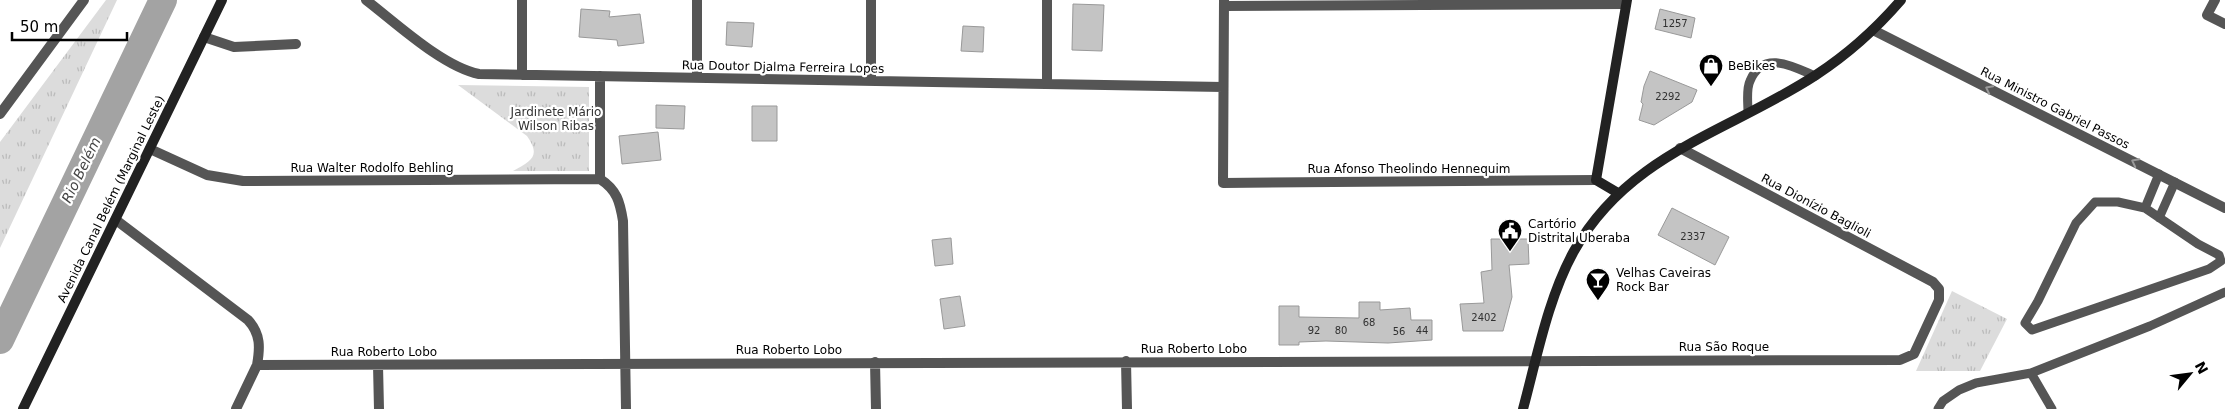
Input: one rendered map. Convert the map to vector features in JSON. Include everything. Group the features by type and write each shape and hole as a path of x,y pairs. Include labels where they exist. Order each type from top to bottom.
{"street":[{"path":"0,114 84,0"},
{"name":"Avenida Canal Belém (Marginal Leste)","path":"23,409 222,0"},
{"name":"Rua Doutor Djalma Ferreira Lopes","path":"366,0 459,68 479,74 1223,87"},
{"path":"522,0 522,75"},
{"path":"697,0 697,78"},
{"path":"871,81 872,0"},
{"path":"1047,0 1047,84"},
{"path":"1523,409 1557,290 1574,251 1593,222 1618,193 1647,168 1680,148 1815,76 1854,47 1901,0"},
{"path":"2215,0 2207,15 2225,24"},
{"path":"1223,87 1224,3 1626,2 1596,180 1618,193"},
{"name":"Rua Ministro Gabriel Passos","path":"1873,30 2225,208"},
{"path":"204,37 234,47 296,44"},
{"path":"600,76 600,179 611,186 616,193 623,221 626,409"},
{"name":"Rua Afonso Theolindo Hennequim","path":"1223,87 1223,183 1596,180"},
{"name":"Rua Dionízio Baglioli","path":"1680,148 1933,282 1939,289 1939,300 1916,349 1910,357"},
{"name":"Rua Walter Rodolfo Behling","path":"150,149 207,175 244,181 600,179"},
{"path":"116,220 248,320 258,336 259,345 256,365 236,409"},
{"name":"Rua São Roque","path":"1537,359 1900,360 1910,357"},
{"name":"Rua Roberto Lobo","path":"256,365 1537,359"},
{"path":"1126,361 1127,409"},
{"path":"875,362 876,409"},
{"path":"378,365 378,409"}],"lane":[{"path":"1748,112 1749,82 1754,74 1767,63 1779,62 1815,76"},
{"path":"2144,208 2159,174"},
{"path":"2158,218 2175,182"},
{"path":"2095,202 2118,202 2144,208 2158,218 2219,255 2221,261 2209,269 2032,330 2025,323 2038,301 2076,223 2095,202"},
{"path":"1938,409 1943,401 1959,390 1976,383 2031,374 2150,326 2225,292"},
{"path":"2031,374 2052,409"}],"green space":[{"path":"106,0 117,0 0,248 0,142"},
{"name":"Jardinete Mário Wilson Ribas","path":"458,85 589,87 589,171 513,171 529,161 534,153 527,136"},
{"path":"1952,291 2007,319 1980,371 1916,371"}],"building":[{"path":"1073,4 1104,5 1102,51 1072,50"},
{"path":"581,9 610,11 609,17 640,14 644,43 618,46 617,40 579,37"},
{"path":"1660,9 1695,18 1691,38 1655,29"},
{"path":"727,22 754,23 752,47 726,45"},
{"path":"963,26 984,27 983,52 961,51"},
{"path":"1650,71 1697,90 1692,102 1654,125 1639,120 1643,104 1641,102 1644,86"},
{"path":"656,105 685,106 684,129 656,128"},
{"path":"752,106 777,106 777,141 752,141"},
{"path":"658,132 661,160 622,164 619,136"},
{"path":"1672,208 1729,237 1715,265 1658,235"},
{"path":"951,238 953,264 935,266 932,240"},
{"path":"1491,239 1528,239 1529,264 1509,265 1512,297 1503,331 1463,331 1460,304 1484,303 1481,272 1492,270"},
{"path":"960,296 965,326 944,329 940,299"},
{"path":"1359,302 1380,302 1380,310 1410,308 1411,320 1432,320 1432,340 1388,343 1326,341 1299,342 1299,345 1279,345 1279,306 1299,306 1299,317 1359,318"}],"waterway":[{"name":"Rio Belém","path":"0,340 163,0"}],"place":[{"name":"BeBikes","path":"1711,87"},
{"name":"Cartório Distrital Uberaba","path":"1510,252"},
{"name":"Velhas Caveiras Rock Bar","path":"1598,301"}]}
